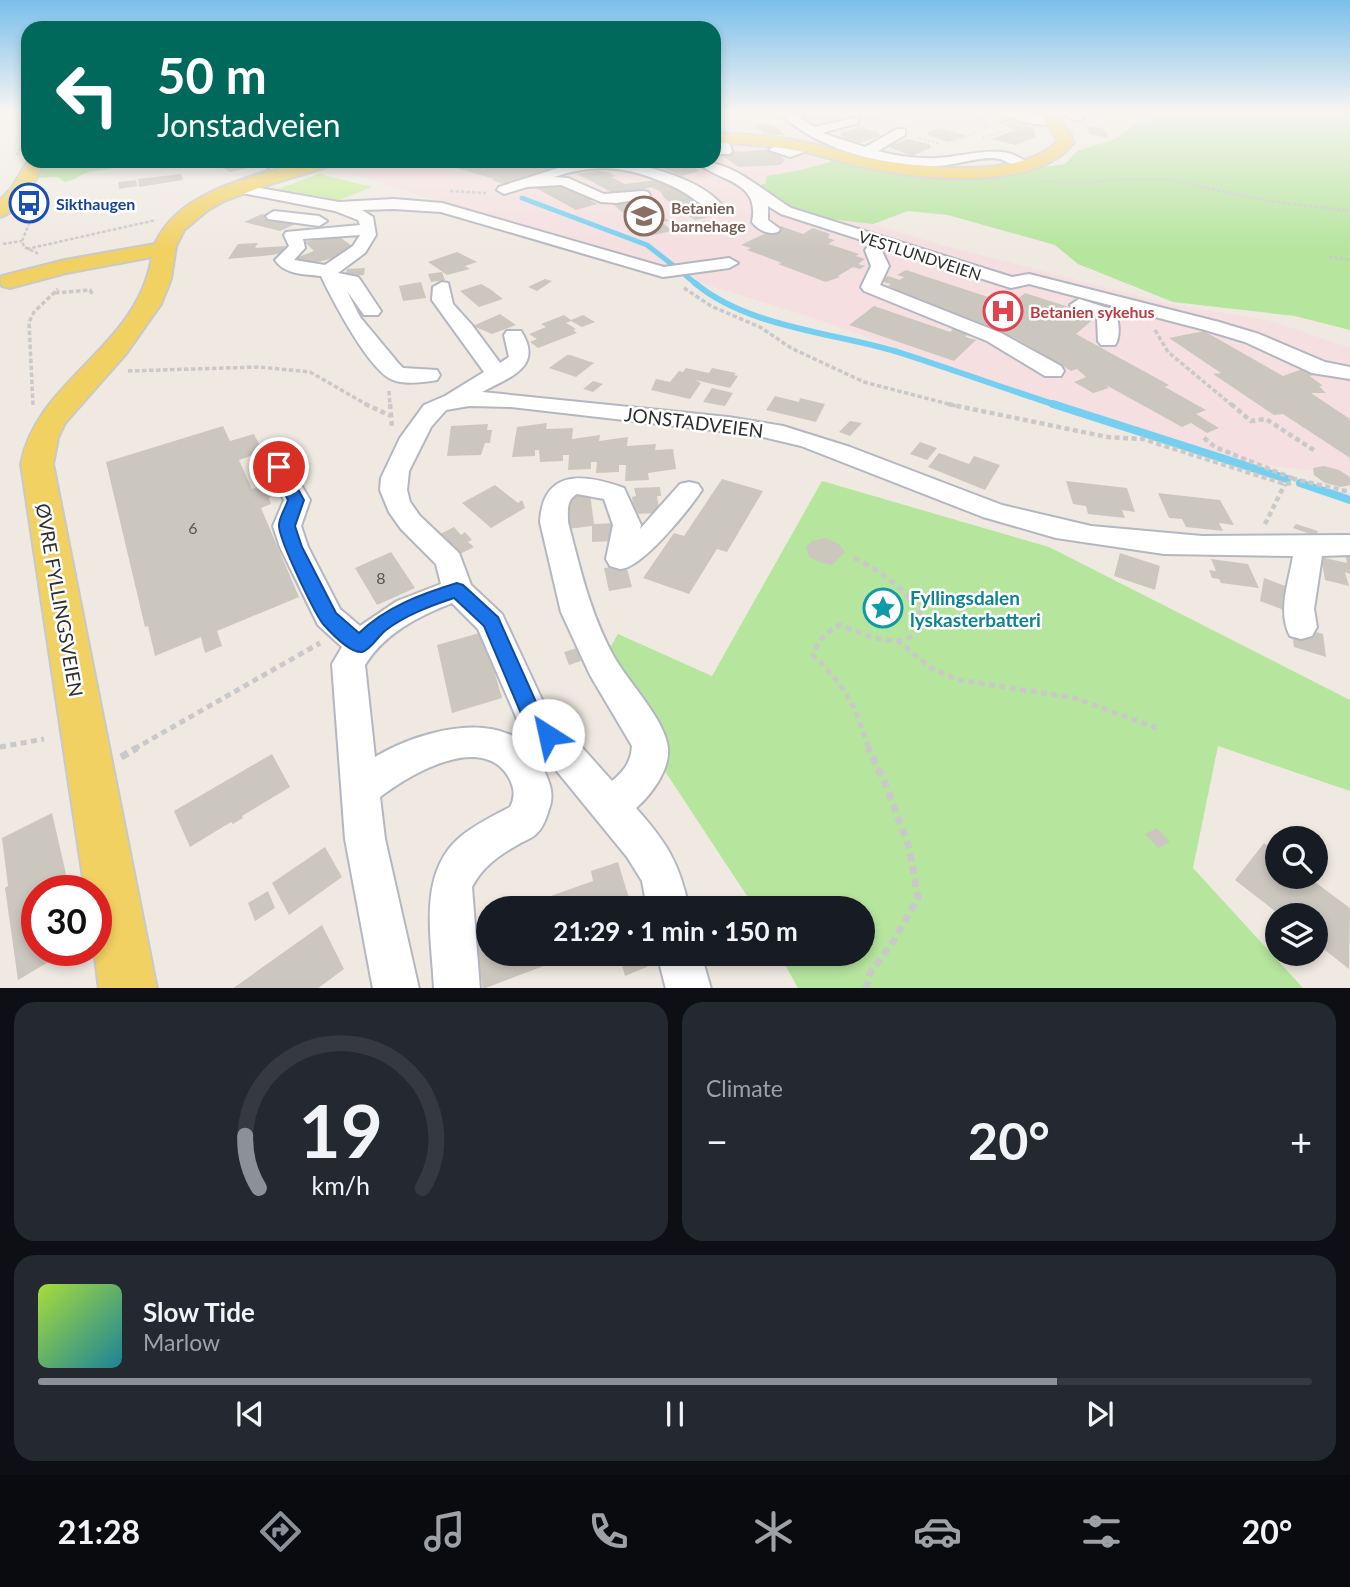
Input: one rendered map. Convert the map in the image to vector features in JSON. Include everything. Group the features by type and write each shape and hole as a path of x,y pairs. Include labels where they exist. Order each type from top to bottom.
{"main road":[{"path":"844,157 909,170 1029,173 1051,157"},
{"path":"33,168 18,192 7,253 65,267 153,250 189,213 216,198 304,168"},
{"name":"ØVRE FYLLINGSVEIEN","path":"128,988 37,464 49,424 131,331 160,286 164,267 153,250"}],"street":[{"path":"727,157 742,171 731,174"},
{"path":"885,157 927,162 961,157"},
{"path":"1010,157 1029,173"},
{"path":"504,190 578,168"},
{"path":"621,168 674,181 713,204"},
{"name":"VESTLUNDVEIEN","path":"718,168 786,211 881,243 1011,283 1029,279 1239,334 1320,368 1350,373"},
{"path":"526,183 563,181 601,198 643,195"},
{"path":"242,189 357,212 368,224 368,240 357,253 330,275"},
{"path":"755,192 762,211 760,222 772,229"},
{"path":"340,207 394,204 442,208 663,272 684,288"},
{"path":"762,211 785,224 806,231"},
{"path":"274,216 368,224"},
{"path":"368,224 292,235 298,244 297,248 284,260 297,268 352,281 370,311"},
{"path":"881,243 873,250 880,266 870,287 994,337 1053,371"},
{"path":"663,272 729,263"},
{"path":"330,275 351,319 391,369 398,375 429,375"},
{"path":"1011,283 1107,314 1108,341"},
{"path":"442,287 441,300 495,372 492,377"},
{"path":"1089,295 1176,332"},
{"path":"514,335 520,354 519,360 452,400 432,408 420,423 396,471 393,485 406,517 448,559 457,590 491,622 532,716 641,843 661,874 666,896"},
{"path":"1320,368 1350,380"},
{"name":"JONSTADVEIEN","path":"452,400 557,404 623,414 749,426 810,442 968,503 1034,524 1103,539 1309,547 1350,545"},
{"path":"269,452 296,500 287,526 293,547 329,617 351,638"},
{"path":"610,808 637,783 649,760 650,746 639,722 602,666 576,612 561,555 553,508 556,498 568,488 578,485 598,487 615,494 627,525 620,559 649,537 689,490"},
{"path":"1301,627 1299,609 1309,547"},
{"path":"351,638 411,606 457,590"},
{"path":"351,638 348,664 365,839 396,988"},
{"path":"359,790 403,760 432,749 462,743 496,744 519,760 529,776 534,798 528,815 524,820 484,841 464,861 455,875 451,887 457,988"},
{"path":"682,966 689,988"}],"path":[{"path":"1029,173 1078,184 1118,179 1164,179 1270,201 1350,211"},
{"path":"445,191 486,193 504,190"},
{"path":"7,253 22,241 39,200"},
{"path":"7,253 131,227 176,213 189,213"},
{"path":"7,253 22,241"},
{"path":"7,253 45,255"},
{"path":"1329,257 1350,260"},
{"path":"49,424 34,422 29,322 34,312 62,285"},
{"path":"684,288 711,306 760,327 791,348 864,382 936,402 1107,437 1143,439 1285,484 1292,483 1294,479"},
{"path":"54,293 90,290 93,295"},
{"path":"1149,320 1168,352 1251,421 1266,419 1315,451"},
{"path":"92,376 132,370 288,368 310,372 363,404 391,416"},
{"path":"1205,438 1215,447 1294,479 1350,492"},
{"path":"1277,546 1266,530 1265,522 1285,484"},
{"path":"854,558 897,583 920,610 924,623 912,636 896,639 866,634 840,625 825,632 817,642 813,655 836,678 855,706 871,757 885,783 909,847 918,898 894,942 871,971 866,988"},
{"path":"113,762 351,638"},
{"path":"896,639 921,661 943,674 970,683 1060,694 1113,709 1159,729"},
{"path":"0,747 44,739"}],"shaded area":[{"name":"Betanien sykehus","path":"721,157 833,158 801,170 766,176 766,183 750,189 812,217 873,224 941,245 1170,304 1271,321 1350,348 1350,476 1244,462 971,375 817,319 332,168 721,168"}],"green space":[{"path":"1071,157 1350,157 1350,330 1295,316 1173,302 1078,264 1055,245 948,215 908,211 873,224 813,217 749,190 766,183 766,176 839,159 909,173 1006,172 1065,164"},
{"path":"44,168 113,168 86,173 64,182 58,177 39,178"},
{"path":"319,174 372,187 339,200 278,189"},
{"path":"822,481 1049,547 1350,700 1350,791 1218,746 1193,868 1265,947 1265,966 1283,966 1303,988 798,988 786,966 875,966 875,896 747,896 630,718 605,657 618,634 712,676"}],"building":[{"path":"724,157 782,157 785,160 780,165 739,167"},
{"path":"223,168 248,168 230,172"},
{"path":"270,168 287,168 251,180 243,177"},
{"path":"456,168 553,168 526,181 521,179 506,185 491,180 494,179"},
{"path":"662,168 695,168 699,171 682,176"},
{"path":"608,172 616,176 611,177 625,184 658,180 678,188 704,206 709,205 716,210 710,211 717,215 695,220 651,187 619,196 577,174"},
{"path":"181,174 183,180 139,187 138,179"},
{"path":"136,180 137,186 119,189 118,182"},
{"path":"556,183 568,185 575,189 570,190 595,199 590,200 597,204 576,210 536,188"},
{"path":"644,201 655,210 649,212 653,215 660,214 669,221 662,222 672,231 649,236 613,204"},
{"path":"262,214 298,223 280,231 244,222"},
{"path":"781,226 803,234 813,228 830,234 828,238 835,240 828,244 859,254 856,256 865,259 858,264 865,266 860,269 853,267 838,276 840,277 826,282 778,264 782,263 747,250 751,248 741,245"},
{"path":"337,235 356,249 338,257 301,266 293,259 314,251 305,242"},
{"path":"258,243 255,248 285,246 281,253 228,259 238,244"},
{"path":"457,252 477,262 465,266 470,269 447,275 428,262"},
{"path":"365,268 364,275 345,276 347,269"},
{"path":"906,270 1012,303 1025,293 1097,316 1076,334 1169,385 1165,387 1206,410 1196,414 1219,428 1207,433 1191,423 1182,427 1106,385 1109,388 1093,393 1074,382 1086,377 1077,369 1071,371 1015,338 905,299 891,291 895,289 888,286 891,284 880,281 888,276 900,280 904,277 897,275"},
{"path":"442,272 445,280 431,282 428,274"},
{"path":"545,279 552,281 537,291 528,287"},
{"path":"421,282 426,298 403,301 399,286"},
{"path":"481,284 503,299 479,307 460,291"},
{"path":"874,306 950,332 954,328 972,331 965,337 976,340 954,361 849,325"},
{"path":"500,314 516,325 492,334 473,326"},
{"path":"564,315 571,320 583,315 595,322 582,327 571,321 566,323 576,329 573,330 577,333 538,348 530,342 537,339 529,334 546,327 541,324"},
{"path":"1204,331 1283,376 1305,368 1316,374 1310,376 1323,386 1319,386 1326,393 1311,393 1350,419 1350,458 1283,414 1274,415 1213,374 1221,373 1169,338"},
{"path":"567,355 594,363 576,377 549,368"},
{"path":"686,368 709,373 712,368 736,373 734,375 738,376 730,388 695,380 701,383 690,399 651,390 656,379 670,382 679,371 683,372"},
{"path":"593,381 603,384 593,392 583,389"},
{"path":"712,388 733,393 725,406 703,402"},
{"path":"775,396 799,402 800,398 825,404 816,422 766,410"},
{"path":"850,421 862,423 850,436 839,432"},
{"path":"547,423 546,429 573,428 572,439 600,435 599,441 628,437 627,446 656,444 655,450 673,449 676,469 648,473 649,480 625,481 626,465 619,465 619,472 596,473 597,462 591,462 591,469 568,470 569,455 563,455 563,461 540,462 539,450 535,450 535,456 512,457 517,427"},
{"path":"488,424 487,430 492,430 490,443 485,443 481,455 447,456 451,426"},
{"path":"223,426 230,441 254,434 263,452 239,460 252,489 267,484 272,495 269,498 271,504 261,508 299,597 217,631 222,646 205,653 201,637 155,656 148,626 145,627 106,462"},
{"path":"920,442 937,448 927,460 910,454"},
{"path":"939,453 969,464 974,456 1000,465 985,490 928,467"},
{"path":"1324,466 1339,470 1350,477 1350,485 1341,487 1325,483 1314,475 1313,468"},
{"path":"722,479 763,491 727,552 717,549 689,594 643,578 674,533 684,536"},
{"path":"1066,481 1127,488 1135,512 1122,510 1125,518 1088,514 1086,506 1073,504"},
{"path":"495,485 518,503 522,500 525,508 491,528 462,503"},
{"path":"660,487 661,496 657,496 660,513 634,514 634,488"},
{"path":"590,493 594,524 619,523 619,541 592,542 592,526 567,529 564,506 570,496"},
{"path":"1158,493 1220,500 1234,525 1219,523 1223,531 1186,527 1182,519 1169,518"},
{"path":"1296,524 1318,531 1316,536 1293,528"},
{"path":"454,527 461,535 465,532 472,540 468,542 474,547 454,557 434,537"},
{"path":"825,538 839,544 845,552 832,565 809,557 806,546 812,541"},
{"path":"391,552 415,588 377,605 355,568"},
{"path":"1120,553 1160,566 1155,590 1114,576"},
{"path":"1345,554 1350,555 1350,574 1345,572 1349,586 1325,580 1321,557 1347,563"},
{"path":"1211,559 1248,564 1259,588 1221,583 1219,579 1212,578 1209,570 1216,571"},
{"path":"626,565 632,587 609,591 604,568"},
{"path":"1264,578 1288,587 1284,610 1260,601"},
{"path":"1291,625 1323,634 1326,657 1294,647"},
{"path":"483,632 502,698 452,713 437,645"},
{"path":"577,648 581,661 569,665 564,652"},
{"path":"272,754 290,787 233,824 231,822 190,847 174,811"},
{"path":"52,813 66,875 21,875 21,966 42,966 18,980 5,888 8,886 2,838"},
{"path":"1157,828 1170,842 1158,848 1145,834"},
{"path":"1264,843 1265,889 1324,889 1350,908 1349,969 1328,952 1328,903 1265,903 1235,880"},
{"path":"325,847 342,877 289,915 272,883"},
{"path":"618,862 628,896 551,896 593,881 591,871"},
{"path":"268,891 275,908 255,921 248,903"},
{"path":"476,922 476,947 472,923"},
{"path":"322,925 344,969 318,988 233,988"},
{"path":"479,966 543,966 486,988 483,988"},
{"path":"622,966 647,966 647,967 625,976"}],"waterway":[{"path":"522,198 647,245 674,266"},
{"path":"683,273 697,285"},
{"path":"695,283 716,298 767,320 901,353 1054,404"},
{"path":"1054,404 1287,479"},
{"path":"1054,404 1059,406"},
{"path":"1300,483 1350,500"}],"place":[{"name":"Sikthaugen","path":"29,203"},
{"name":"Betanien barnehage","path":"644,216"},
{"name":"Betanien sykehus","path":"1003,311"},
{"name":"Fyllingsdalen lyskasterbatteri","path":"883,608"}],"route":[{"path":"279,467 296,500 287,526 293,547 329,617 342,631 360,645 379,625 411,606 457,590 491,622 532,716 548,735"}]}
